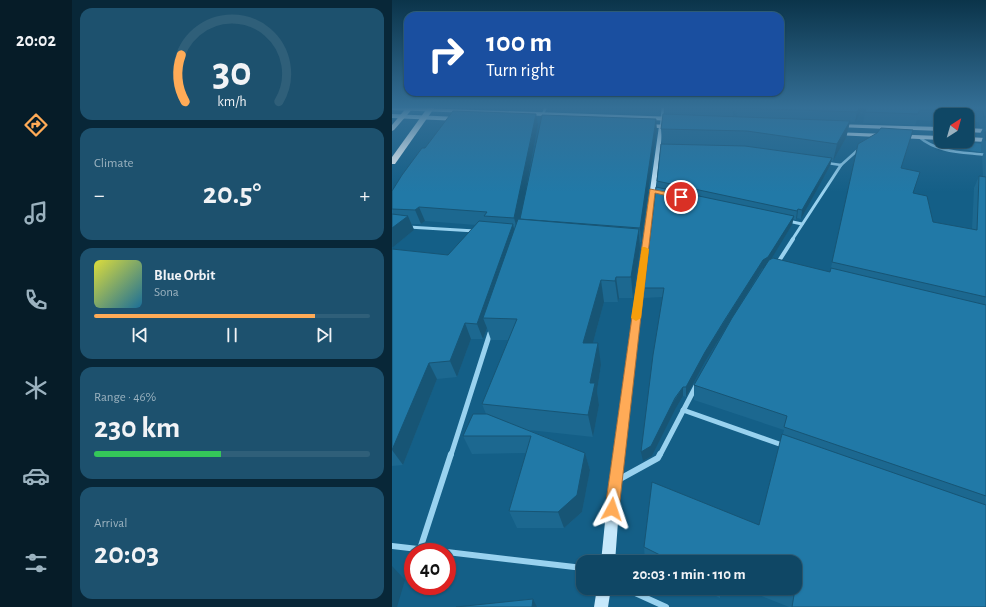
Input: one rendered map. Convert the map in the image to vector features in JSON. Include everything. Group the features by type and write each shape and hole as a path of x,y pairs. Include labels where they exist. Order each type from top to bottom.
{"highway":[{"path":"392,162 413,135"}],"main road":[{"path":"885,135 934,138"},
{"path":"974,139 986,140"}],"street":[{"path":"609,555 615,482 641,246 656,192 662,149 662,135"},
{"path":"873,141 878,135"},
{"path":"918,137 923,142 933,147 986,155"},
{"path":"776,266 841,165 861,148"},
{"path":"826,162 841,165"},
{"path":"781,219 802,224"},
{"path":"400,226 483,232"},
{"path":"770,268 776,266 783,267"},
{"path":"422,543 492,324"},
{"path":"615,482 658,458 697,384"},
{"path":"683,410 794,449"},
{"path":"392,546 404,547"},
{"path":"456,553 576,567"},
{"path":"601,607 603,595"},
{"path":"640,595 666,607"}],"shaded area":[{"path":"974,143 986,144 986,153 955,148 974,148"}],"building":[{"path":"435,135 531,135 514,218 484,216 487,212 419,207 415,210 392,209 392,191 422,148 425,148"},
{"path":"538,135 654,135 640,228 520,219"},
{"path":"777,135 842,135 837,144"},
{"path":"873,135 911,135 901,168 920,172 913,193 927,196 933,222 977,230 979,176 986,177 986,297 832,262 858,144"},
{"path":"661,144 745,146 832,158 802,210 798,209 797,211 657,181"},
{"path":"656,187 794,216 768,257 763,260 724,321 686,387 683,387 675,398 651,446 641,452 653,355 664,288 644,288"},
{"path":"392,214 408,216 392,228"},
{"path":"518,219 639,229 631,277 616,277 615,281 601,280 583,343 598,343 590,383 595,383 588,415 482,404 517,319 483,318"},
{"path":"479,221 513,224 477,324 465,323 450,361 429,363 392,450 392,249 448,255"},
{"path":"773,258 830,272 831,268 986,305 986,496 784,427 787,416 694,385 732,318 769,260"},
{"path":"473,414 487,414 585,453 577,495 558,512 509,511 531,436 463,436"},
{"path":"782,434 986,505 986,607 792,607 794,595 802,595 802,555 660,555 644,547 652,482 759,525"},
{"path":"533,599 532,607 456,607"}],"slow traffic":[{"path":"636,318 645,249"}],"route":[{"path":"612,509 652,191 681,197"}]}
